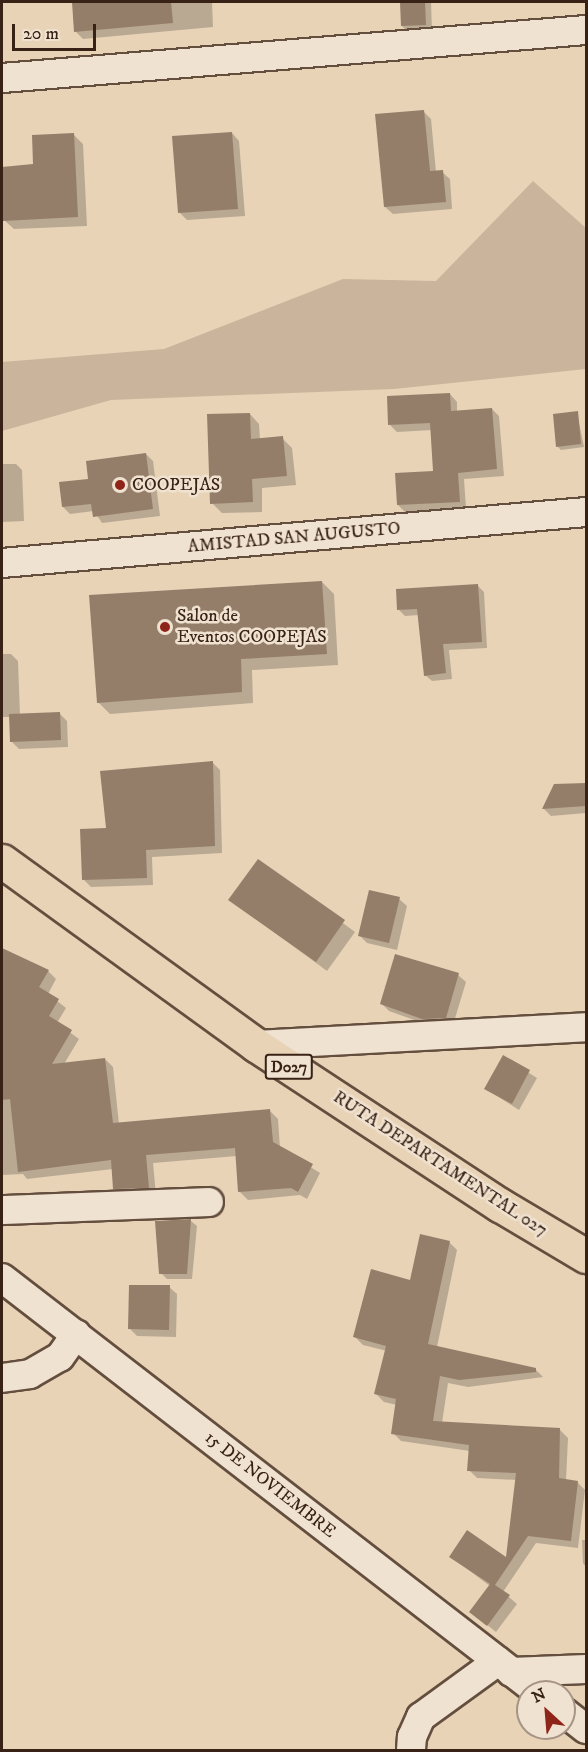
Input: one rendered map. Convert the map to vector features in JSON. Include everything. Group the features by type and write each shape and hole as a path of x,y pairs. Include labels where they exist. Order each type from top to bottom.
{"main road":[{"name":"RUTA DEPARTAMENTAL 027","path":"2,861 256,1045 500,1205 586,1256"}],"street":[{"path":"2,78 586,30"},
{"name":"AMISTAD SAN AUGUSTO","path":"2,563 586,512"},
{"path":"256,1045 586,1026"},
{"path":"2,1210 208,1202"},
{"name":"15 DE NOVIEMBRE","path":"2,1278 523,1680"},
{"path":"2,1378 30,1374 60,1357 76,1334"},
{"path":"411,1750 412,1737 421,1717 505,1666 586,1669"}],"shaded area":[{"path":"533,181 586,228 586,369 394,389 111,400 2,431 2,362 164,349 343,279 436,281"}],"building":[{"path":"72,2 171,2 173,23 74,32"},
{"path":"400,2 425,2 426,25 401,26"},
{"path":"424,110 430,171 443,170 446,202 384,207 375,114"},
{"path":"232,132 238,209 178,213 172,136"},
{"path":"74,133 78,217 3,221 2,167 33,164 32,135"},
{"path":"450,393 451,411 492,408 497,469 458,473 460,502 397,505 395,473 433,471 430,423 388,425 387,396"},
{"path":"578,411 581,444 556,447 553,414"},
{"path":"250,413 251,439 283,436 287,476 252,479 253,502 210,504 207,414"},
{"name":"COOPEJAS","path":"146,453 153,509 93,517 91,504 62,507 59,482 88,479 86,461"},
{"name":"Salon de Eventos COOPEJAS","path":"322,581 327,654 241,659 242,692 97,703 89,595"},
{"path":"478,584 482,642 443,644 446,673 424,676 417,609 397,610 396,589"},
{"path":"60,712 61,740 10,742 9,714"},
{"path":"213,761 215,846 146,850 147,878 82,880 80,829 106,828 100,771"},
{"path":"586,783 586,806 542,809 554,784"},
{"path":"258,859 345,920 316,962 228,900"},
{"path":"369,890 400,897 389,943 358,936"},
{"path":"2,948 49,970 39,987 59,999 49,1016 72,1030 52,1064 105,1058 113,1123 270,1109 273,1142 313,1164 298,1192 291,1188 238,1192 235,1148 146,1155 149,1188 113,1189 111,1160 18,1172 10,1099 2,1100"},
{"path":"395,954 459,973 446,1018 422,1019 380,1004"},
{"path":"503,1055 530,1070 512,1104 484,1089"},
{"path":"191,1219 187,1274 159,1274 155,1221"},
{"path":"420,1234 450,1241 428,1344 536,1368 536,1372 459,1380 440,1376 433,1421 560,1428 559,1478 578,1481 571,1541 528,1536 495,1585 510,1595 487,1626 469,1612 490,1584 449,1557 467,1530 506,1557 516,1473 467,1471 469,1445 391,1434 396,1399 374,1394 386,1346 353,1337 371,1269 410,1280"},
{"path":"129,1285 170,1285 169,1330 128,1329"}],"place":[{"name":"COOPEJAS","path":"120,485"},
{"name":"Salon de Eventos COOPEJAS","path":"165,627"}]}
